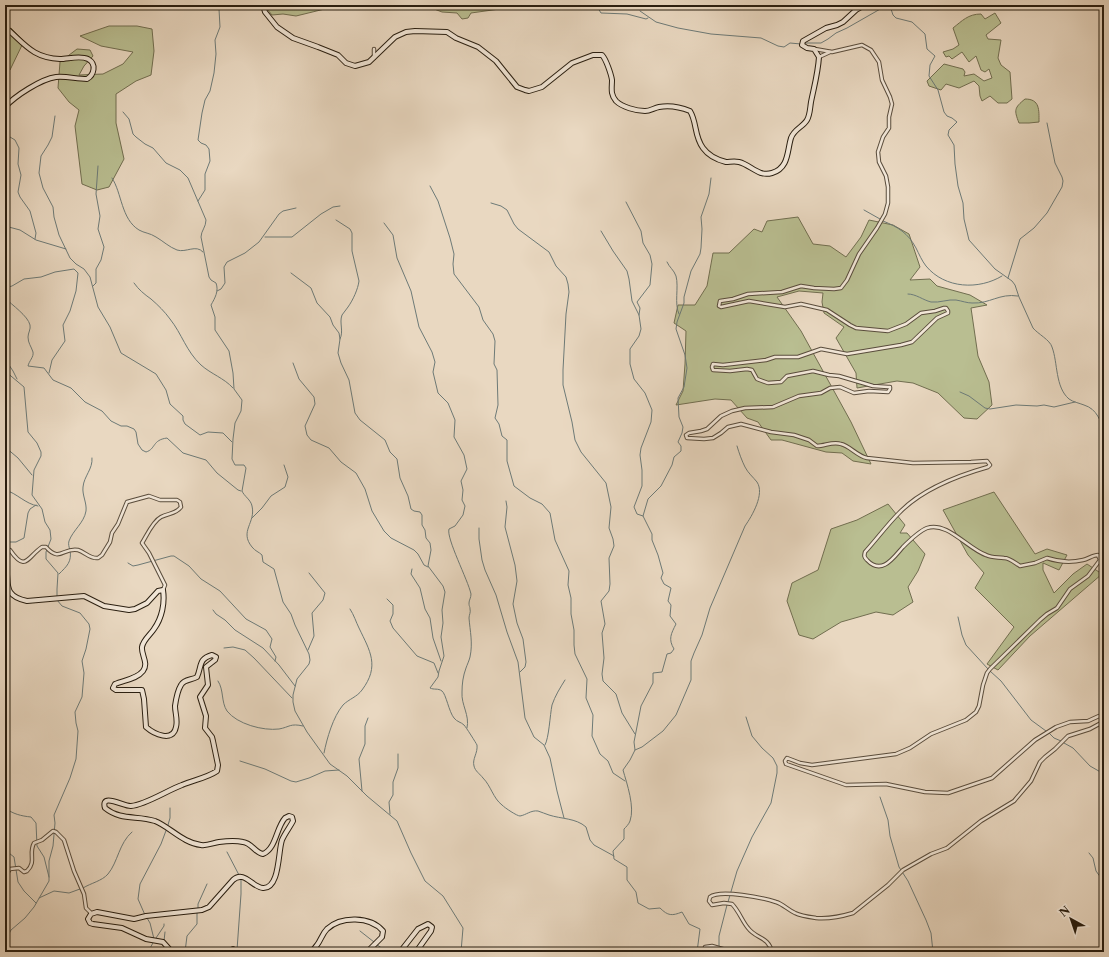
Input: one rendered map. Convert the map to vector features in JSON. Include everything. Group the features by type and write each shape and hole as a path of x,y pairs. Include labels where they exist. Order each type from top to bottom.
{"street":[{"path":"263,5 265,12 277,27 293,38 338,55 346,63 355,66 365,64 374,58 390,40 406,32 426,30 447,32 456,38 478,47 490,55 518,87 529,91 542,87 572,63 593,55 602,54 605,58 611,76 613,97 619,103 642,111 671,106 690,111 693,118 696,136 703,148 718,159 727,162 738,162 760,174 773,173 785,163 788,158 791,137 808,119 819,57 814,49"},
{"path":"856,10 858,5"},
{"path":"830,52 802,45 804,41 826,28 843,22 856,10 865,5"},
{"path":"5,27 25,46 42,56 54,59 88,59 93,64 94,72 91,77 87,79 56,77 43,81 14,99 5,107"},
{"path":"772,952 765,940 752,933 732,904 712,904 709,901 710,897 713,895 730,893 764,899 780,903 795,913 818,918 853,913 888,885 903,870 931,854 947,848 980,821 1014,801 1031,781 1040,762 1068,736 1090,729 1104,720 1099,716 1088,721 1070,722 1056,727 1035,740 992,778 948,793 925,792 886,784 846,785 786,764 785,761 787,758 800,763 812,764 896,754 910,748 931,734 966,720 976,712 980,706 983,685 990,669 1040,620 1057,608 1070,589 1088,576 1100,560 1098,555 1080,561 1067,562 1047,558 1035,563 1020,566 1006,558 992,557 981,553 948,530 937,527 929,527 923,529 905,545 892,561 881,566 876,566 868,561 864,555 865,552 899,513 914,500 932,488 988,467 990,465 989,462 912,463 867,458 860,456 842,444 835,443 818,446 809,440 794,435 771,432 741,424 728,427 713,438 687,438 686,435 689,433 707,429 721,416 732,411 745,408 772,407 799,396 816,395 830,388 836,387 844,388 854,393 869,391 888,392 890,389 890,387 873,386 839,376 813,371 787,376 781,382 768,383 757,379 752,370 713,370 713,364 723,365 766,360 775,357 798,357 821,349 847,354 912,342 931,323 941,315 948,313 948,309 944,308 921,313 906,324 888,331 856,328 850,326 827,310 801,304 785,307 749,301 735,305 719,306 720,301 733,299 748,294 782,292 801,286 834,289 841,288 847,280 859,254 885,214 888,203 888,187 886,176 879,162 878,152 883,137 889,128 889,117 892,104 882,80 879,62 871,50 862,45 830,52 819,57"},
{"path":"374,49 374,58"},
{"path":"5,550 10,550 14,558 24,562 32,558 42,547 46,547 51,553 56,554 78,550 96,559 102,555 110,542 112,533 118,524 128,502 149,496 160,500 177,500 180,502 181,507 178,511 160,517 142,543 149,553 165,585 163,590 163,603 158,622 142,647 146,664 141,674 115,684 113,688 116,690 142,690 146,727 165,737 170,736 176,728 177,720 175,706 181,683 197,677 202,662 206,657 212,655 216,657 215,660 206,667 208,685 200,697 206,716 205,728 212,737 218,768 214,773 137,805 128,806 114,800 109,800 105,802 105,808 119,816 139,818 156,822 186,840 199,845 225,841 244,842 250,845 258,853 263,854 268,852 285,818 290,816 292,817 293,821 282,840 274,881 268,887 262,888 249,880 237,877 209,907 202,910 146,916 134,919 97,912 92,914 88,919 93,924 122,928 146,939 162,942 172,952"},
{"path":"5,564 6,583 9,590 19,599 27,601 84,596 104,606 129,610 142,606 158,591 163,590"},
{"path":"5,890 8,872 10,869 19,868 24,872 28,871 31,868 33,859 31,851 34,843 42,840 53,831 64,840 74,871 84,894 86,908 92,914"},
{"path":"311,952 327,929 345,920 355,920 368,922 378,926 383,931 382,937 367,952"},
{"path":"400,952 418,928 428,924 432,927 431,931 416,952"},
{"path":"704,952 705,947 712,946 733,952"},
{"path":"228,952 233,949 238,952"}],"green space":[{"path":"268,5 341,5 296,16 283,14 272,15 267,9"},
{"path":"383,5 515,5 514,7 471,13 468,18 462,19 457,13 442,12 429,7"},
{"path":"995,13 1001,23 986,35 988,39 1001,40 998,58 1001,65 1010,72 1012,99 1007,103 998,103 990,96 982,101 979,86 974,81 959,88 946,84 941,90 929,86 927,81 944,64 963,69 965,72 964,76 974,74 984,81 992,78 989,69 985,72 981,70 976,56 969,62 962,52 952,59 949,56 946,57 943,52 953,49 959,45 953,28 962,20 976,14 981,14 985,19"},
{"path":"109,26 137,26 152,29 154,51 151,75 136,81 116,94 116,123 124,159 109,187 97,190 82,184 75,126 79,110 69,102 58,88 60,62 77,49 90,50 93,56 84,66 79,75 103,74 123,64 133,52 101,46 80,36"},
{"path":"11,28 24,41 10,70 5,67 5,35"},
{"path":"1025,99 1034,101 1038,106 1039,122 1019,123 1016,110"},
{"path":"798,217 813,244 830,246 846,257 861,237 869,220 893,225 909,234 920,267 910,280 930,279 937,286 970,295 987,305 971,308 978,356 989,382 992,405 977,419 964,418 938,393 913,383 897,381 857,388 856,373 836,338 844,327 824,313 822,302 823,293 799,291 777,297 801,331 851,422 871,464 853,461 842,453 826,452 782,440 771,440 758,422 747,418 731,400 715,399 676,405 683,391 686,331 674,323 678,305 695,305 707,286 713,253 729,253 754,229 762,232 767,221"},
{"path":"994,492 1035,554 1047,549 1067,555 1059,570 1043,563 1043,570 1054,593 1073,574 1087,564 1102,574 1030,636 998,670 987,664 1014,627 975,588 984,573 968,555 943,510"},
{"path":"888,504 905,525 900,533 907,533 925,554 918,571 908,587 913,602 893,615 876,612 841,622 813,639 799,635 787,601 792,583 818,570 831,529 857,520"}],"waterway":[{"path":"596,5 601,13 627,14 646,19 648,18"},
{"path":"805,43 821,43 836,33 887,6 891,9 896,18 912,22 925,34 927,49 935,56 930,65 929,76 938,90 944,112 947,116 957,122 949,130 948,135 954,145 958,186 963,203 964,219 969,240 995,269 1012,281 1015,285 1033,328 1051,344 1059,381 1064,394 1069,399 1092,409 1100,420 1104,433"},
{"path":"198,201 205,190 205,174 210,161 209,149 198,140 205,100 210,91 214,73 216,54 215,40 220,27 219,9"},
{"path":"640,11 656,22 678,28 711,34 761,38 778,46 784,47 790,43 801,44"},
{"path":"123,112 129,119 133,134 145,144 153,148 166,163 180,170 188,178 206,220 201,237 209,277 216,283 217,286 216,294 211,305 215,317 215,330 229,351 234,389 242,400 241,411 235,423 232,459 235,465 244,465 246,468 242,491 249,500 253,512 247,531 248,541 254,550 262,555 263,562 274,569 283,602 291,614 309,654 309,664 297,679 293,695 295,711 307,732 330,764 347,776 367,796 397,821 425,881 443,896 463,928 461,952"},
{"path":"55,116 52,137 41,156 39,173 43,188 53,207 59,235 70,258 84,269 90,277 98,307 110,327 121,353 156,374 166,390 170,404 183,416 185,424 200,435 208,432 223,433 232,442"},
{"path":"1008,278 1020,239 1034,228 1047,213 1062,187 1063,181 1055,163 1047,123"},
{"path":"5,134 15,140 19,148 18,164 21,175 18,192 30,211 36,233 35,239"},
{"path":"93,286 96,283 96,269 101,260 104,247 98,229 100,216 96,194 98,166"},
{"path":"112,178 125,213 133,225 139,230 154,236 177,250 197,249 203,252"},
{"path":"697,952 700,929 689,924 682,912 675,914 665,913 660,908 649,909 638,903 636,892 627,880 627,867 614,859 613,851 624,839 624,829 630,822 632,809 623,770 635,750 634,742 641,706 653,683 653,673 662,672 667,654 671,653 674,649 671,642 671,636 676,624 670,616 671,605 668,601 671,588 664,584 661,578 663,573 652,540 652,534 643,516 648,499 661,486 672,465 674,457 681,451 681,446 678,442 683,427 679,417 678,398 684,387 687,368 685,355 676,329 684,303 684,297 691,271 700,254 702,229 701,217 709,194 711,178"},
{"path":"430,186 438,201 450,238 454,254 454,274 479,307 483,320 493,334 495,341 494,364 497,370 498,405 495,418 499,424 502,436 507,440 507,461 514,486 530,498 542,504 550,513 555,540 569,571 568,585 571,598 575,654 587,679 586,698 593,715 592,736 600,754 608,761 613,773 625,781"},
{"path":"626,202 641,231 643,243 650,255 652,264 650,285 637,302 640,308 639,315"},
{"path":"491,203 501,206 507,210 518,229 549,252 556,266 566,277 568,284 569,292 566,314 563,385 575,440 581,452 606,483 611,507 609,528 614,546 609,558 610,584 609,591 601,601 605,624 602,633 604,658 602,674 603,681 616,694 622,713 635,734"},
{"path":"265,237 292,237 321,214 333,207 340,206"},
{"path":"217,291 221,289 225,283 224,267 227,262 245,253 259,242 279,214 283,211 296,208"},
{"path":"864,210 880,219"},
{"path":"336,220 350,229 352,233 352,251 359,281 353,298 342,315 342,333 340,339"},
{"path":"883,221 898,228 906,234 910,238 926,266 934,274 943,279 952,283 973,285 993,281 1002,276"},
{"path":"384,223 393,235 397,258 411,291 419,327 432,352 435,362 433,372 438,393 448,403 455,420 454,437 464,455 467,469 461,481 463,490 462,500 465,506 463,515 455,526 449,529 454,550 471,594 469,603 471,652 464,674 462,689 462,697 468,723 467,728"},
{"path":"5,226 20,230 36,240 66,249"},
{"path":"601,231 627,271 632,301 639,315 641,329 639,336 630,349 630,364 634,379 645,393 652,410 651,422 641,448 640,455 642,486 634,507 637,514 643,516"},
{"path":"667,262 676,276 677,305 679,314"},
{"path":"5,288 24,279 41,277 55,272 74,269 78,273 76,291 70,311 63,325 65,341 52,360 49,373"},
{"path":"291,273 311,288 317,303 330,317 333,325 339,333 340,339 338,353 349,380 355,413 360,420 385,440 390,452 397,459 400,478 408,496 411,509 420,512 422,515 422,525 425,530 426,538 430,543 431,550 428,566 443,586 445,592 442,610 443,623 441,637 444,656 438,677 430,688 442,691 454,718 464,725 475,741 477,745 474,761 476,771 486,781 496,799 502,805 511,812 520,816 533,811 538,811 548,815 578,822 586,827 590,840 594,845 614,856"},
{"path":"134,283 164,311 196,360 205,368 226,381 233,388"},
{"path":"908,294 931,302 956,300 972,303 984,302 1011,295 1018,296"},
{"path":"5,298 23,314 29,322 30,328 28,339 33,354 28,366 44,368 53,380 71,388 85,402 102,411 111,421 121,426 127,426 134,429 138,444 142,450 146,452 149,451 156,443 167,438 183,453 206,460 217,473 241,491"},
{"path":"5,359 17,379"},
{"path":"293,363 299,379 314,397 315,404 305,426 307,435 311,440 329,448 341,462 356,473 365,489 372,511 384,531 391,538 414,550 424,565 428,567"},
{"path":"5,371 24,387 28,432 37,443 41,452 41,456 34,470 32,495 42,509 45,522 50,530 51,539 46,552 46,559 58,573 57,597"},
{"path":"960,392 969,396 985,408 990,409 1016,405 1044,405 1054,407 1075,402"},
{"path":"635,750 642,747 663,731 676,715 691,680 691,661 702,635 710,608 745,526 757,505 759,499 759,487 757,482 745,467 737,446"},
{"path":"5,447 18,458 32,475"},
{"path":"59,574 70,561 69,541 85,515 86,508 83,487 91,466 92,458"},
{"path":"252,518 271,496 285,487 288,477 284,465"},
{"path":"5,490 33,505 38,506"},
{"path":"506,501 507,507 505,527 515,565 517,581 513,604 517,623 523,639 526,662 525,667 520,672"},
{"path":"5,542 16,542 24,538 28,513 30,509 36,505"},
{"path":"479,528 482,560 496,595 518,662 525,718 534,737 544,745 550,758 564,818"},
{"path":"128,563 133,566 174,556 189,566 201,579 220,591 246,619 266,630 272,639 270,647 276,657 275,661"},
{"path":"412,569 411,574 420,588 425,609 430,618 433,638 441,661"},
{"path":"308,650 314,636 312,613 323,600 325,593 309,573"},
{"path":"387,599 393,605 393,614 390,621 393,628 417,656 434,663 438,673"},
{"path":"5,941 11,930 25,918 34,907 49,881 49,861 53,846 55,823 54,815 70,778 76,759 78,731 75,712 82,697 84,673 82,661 90,629 89,624 80,613 62,606 57,600"},
{"path":"324,753 336,715 345,703 362,690 371,673 372,666 370,651 350,609"},
{"path":"213,610 235,630 263,648 279,665 295,686"},
{"path":"958,617 966,645 988,669"},
{"path":"224,648 233,647 245,650 292,698"},
{"path":"990,671 1001,681 1031,720 1046,731"},
{"path":"545,745 552,705 565,680"},
{"path":"218,681 225,707 231,716 237,720 251,726 266,729 279,729 293,725 303,726"},
{"path":"728,902 737,871 752,837 771,803 777,773 777,766 773,758 752,736 746,717"},
{"path":"362,791 359,759 365,744 365,726 368,718"},
{"path":"1049,733 1054,738 1061,741"},
{"path":"1064,743 1073,748 1090,766 1104,774"},
{"path":"390,814 389,802 393,795 393,782 398,768 398,754"},
{"path":"240,761 265,769 296,782 325,771 339,770"},
{"path":"880,797 888,820 890,836 899,867 908,881 926,920 931,933 933,952"},
{"path":"5,802 7,809"},
{"path":"5,808 11,812 31,817 36,823 37,846 44,857 49,877"},
{"path":"168,825 170,808"},
{"path":"145,915 138,899 140,884 161,844 167,828"},
{"path":"83,888 100,880 108,874 121,847 132,832"},
{"path":"5,850 14,857 18,882 24,891 36,903"},
{"path":"227,852 239,875"},
{"path":"1089,853 1093,858 1096,871 1104,882"},
{"path":"237,950 241,879"},
{"path":"198,909 198,904 207,884"},
{"path":"39,898 54,891 69,893 80,889"},
{"path":"719,946 719,936 727,905"},
{"path":"185,952 187,936 197,924 197,912"},
{"path":"147,918 150,923 154,939"},
{"path":"156,938 164,924"},
{"path":"360,931 374,942"},
{"path":"164,941 165,932"},
{"path":"148,952 154,941"},
{"path":"5,943 13,952"},
{"path":"376,944 387,952"},
{"path":"165,946 165,952"}]}
